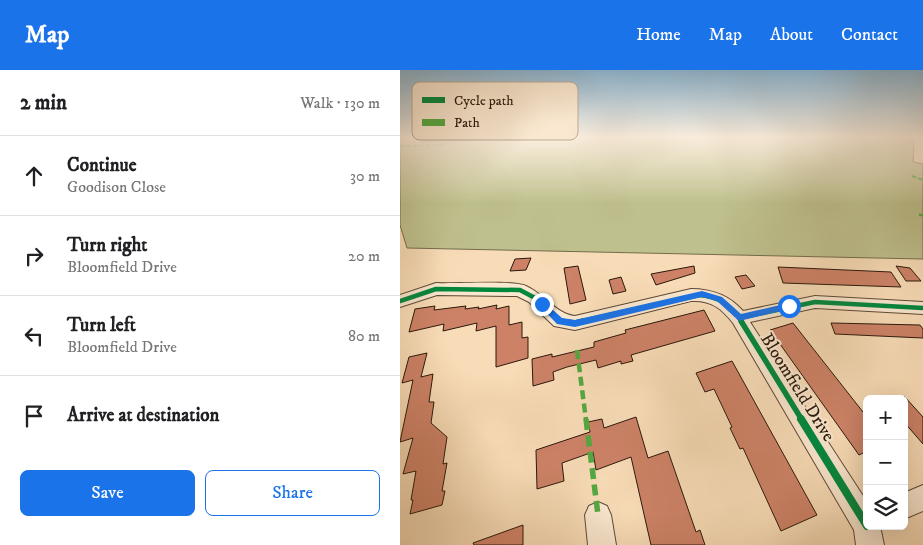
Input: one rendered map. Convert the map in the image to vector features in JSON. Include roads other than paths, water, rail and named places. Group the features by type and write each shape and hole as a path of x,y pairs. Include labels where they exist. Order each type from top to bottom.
{"street":[{"name":"Bloomfield Drive","path":"400,301 436,289 520,290 535,298 560,321 575,323 702,294 720,299 739,318 863,521"},
{"path":"739,318 815,302 923,308"},
{"path":"908,504 923,498"},
{"path":"598,515 602,545"}]}
